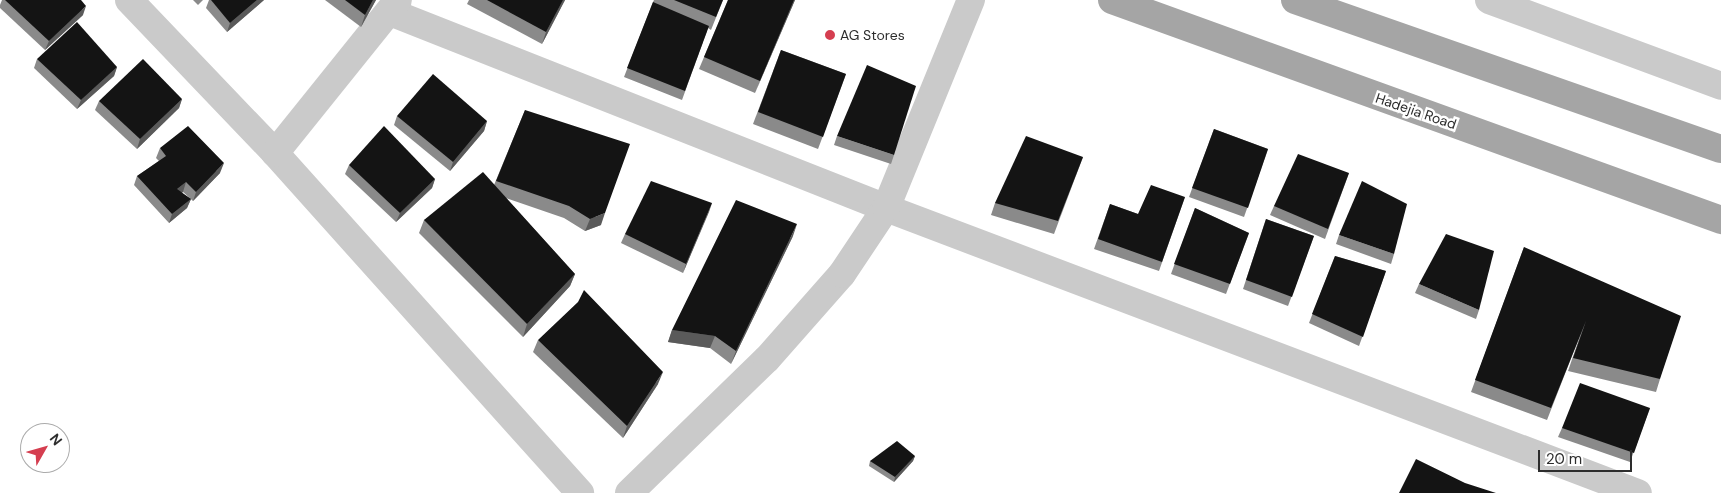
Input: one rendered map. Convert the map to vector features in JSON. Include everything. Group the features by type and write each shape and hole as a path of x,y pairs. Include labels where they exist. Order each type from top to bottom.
{"main road":[{"name":"Hadejia Road","path":"1112,0 1721,220"},
{"path":"1295,0 1721,149"}],"street":[{"path":"129,0 276,153 580,493"},
{"path":"629,493 767,359 842,274 886,208 971,0"},
{"path":"1489,0 1721,86"},
{"path":"276,153 394,6 886,208 1638,493"}],"building":[{"path":"5,0 81,0 86,6 49,41"},
{"path":"211,0 257,0 230,23"},
{"path":"345,0 373,0 365,15"},
{"path":"487,0 563,0 546,32"},
{"path":"674,0 723,0 716,17"},
{"path":"728,0 794,0 760,81 704,57"},
{"path":"653,2 709,26 685,91 627,68"},
{"path":"77,22 117,67 81,100 37,59"},
{"path":"781,50 846,74 823,137 758,112"},
{"path":"143,59 182,99 140,139 99,101"},
{"path":"867,65 916,86 894,155 837,136"},
{"path":"433,74 487,121 453,162 397,116"},
{"path":"525,110 630,144 605,213 590,219 569,206 496,181"},
{"path":"188,126 224,163 196,192 186,182 177,189 191,199 172,214 137,176 166,156 160,148"},
{"path":"384,126 435,179 400,213 349,165"},
{"path":"1214,129 1268,149 1248,208 1192,188"},
{"path":"1026,136 1083,157 1058,221 995,203"},
{"path":"1298,154 1349,173 1328,229 1274,206"},
{"path":"483,172 575,274 527,324 424,220"},
{"path":"651,181 712,203 686,264 625,234"},
{"path":"1362,181 1407,204 1394,254 1339,235"},
{"path":"1151,185 1185,197 1162,262 1098,239 1110,204 1138,214"},
{"path":"736,200 797,224 736,351 715,336 672,330"},
{"path":"1195,208 1249,233 1230,284 1174,264"},
{"path":"1266,219 1314,236 1292,297 1246,280"},
{"path":"1446,234 1494,251 1479,310 1419,284"},
{"path":"1524,247 1681,316 1660,379 1573,358 1586,321 1551,408 1475,380"},
{"path":"1335,256 1386,271 1363,337 1312,314"},
{"path":"584,290 663,372 627,426 538,340 578,302"},
{"path":"1580,383 1650,408 1634,453 1562,428"},
{"path":"897,441 915,456 895,477 870,461"},
{"path":"1416,459 1465,483 1496,493 1399,493"}],"place":[{"name":"AG Stores","path":"830,35"}]}
